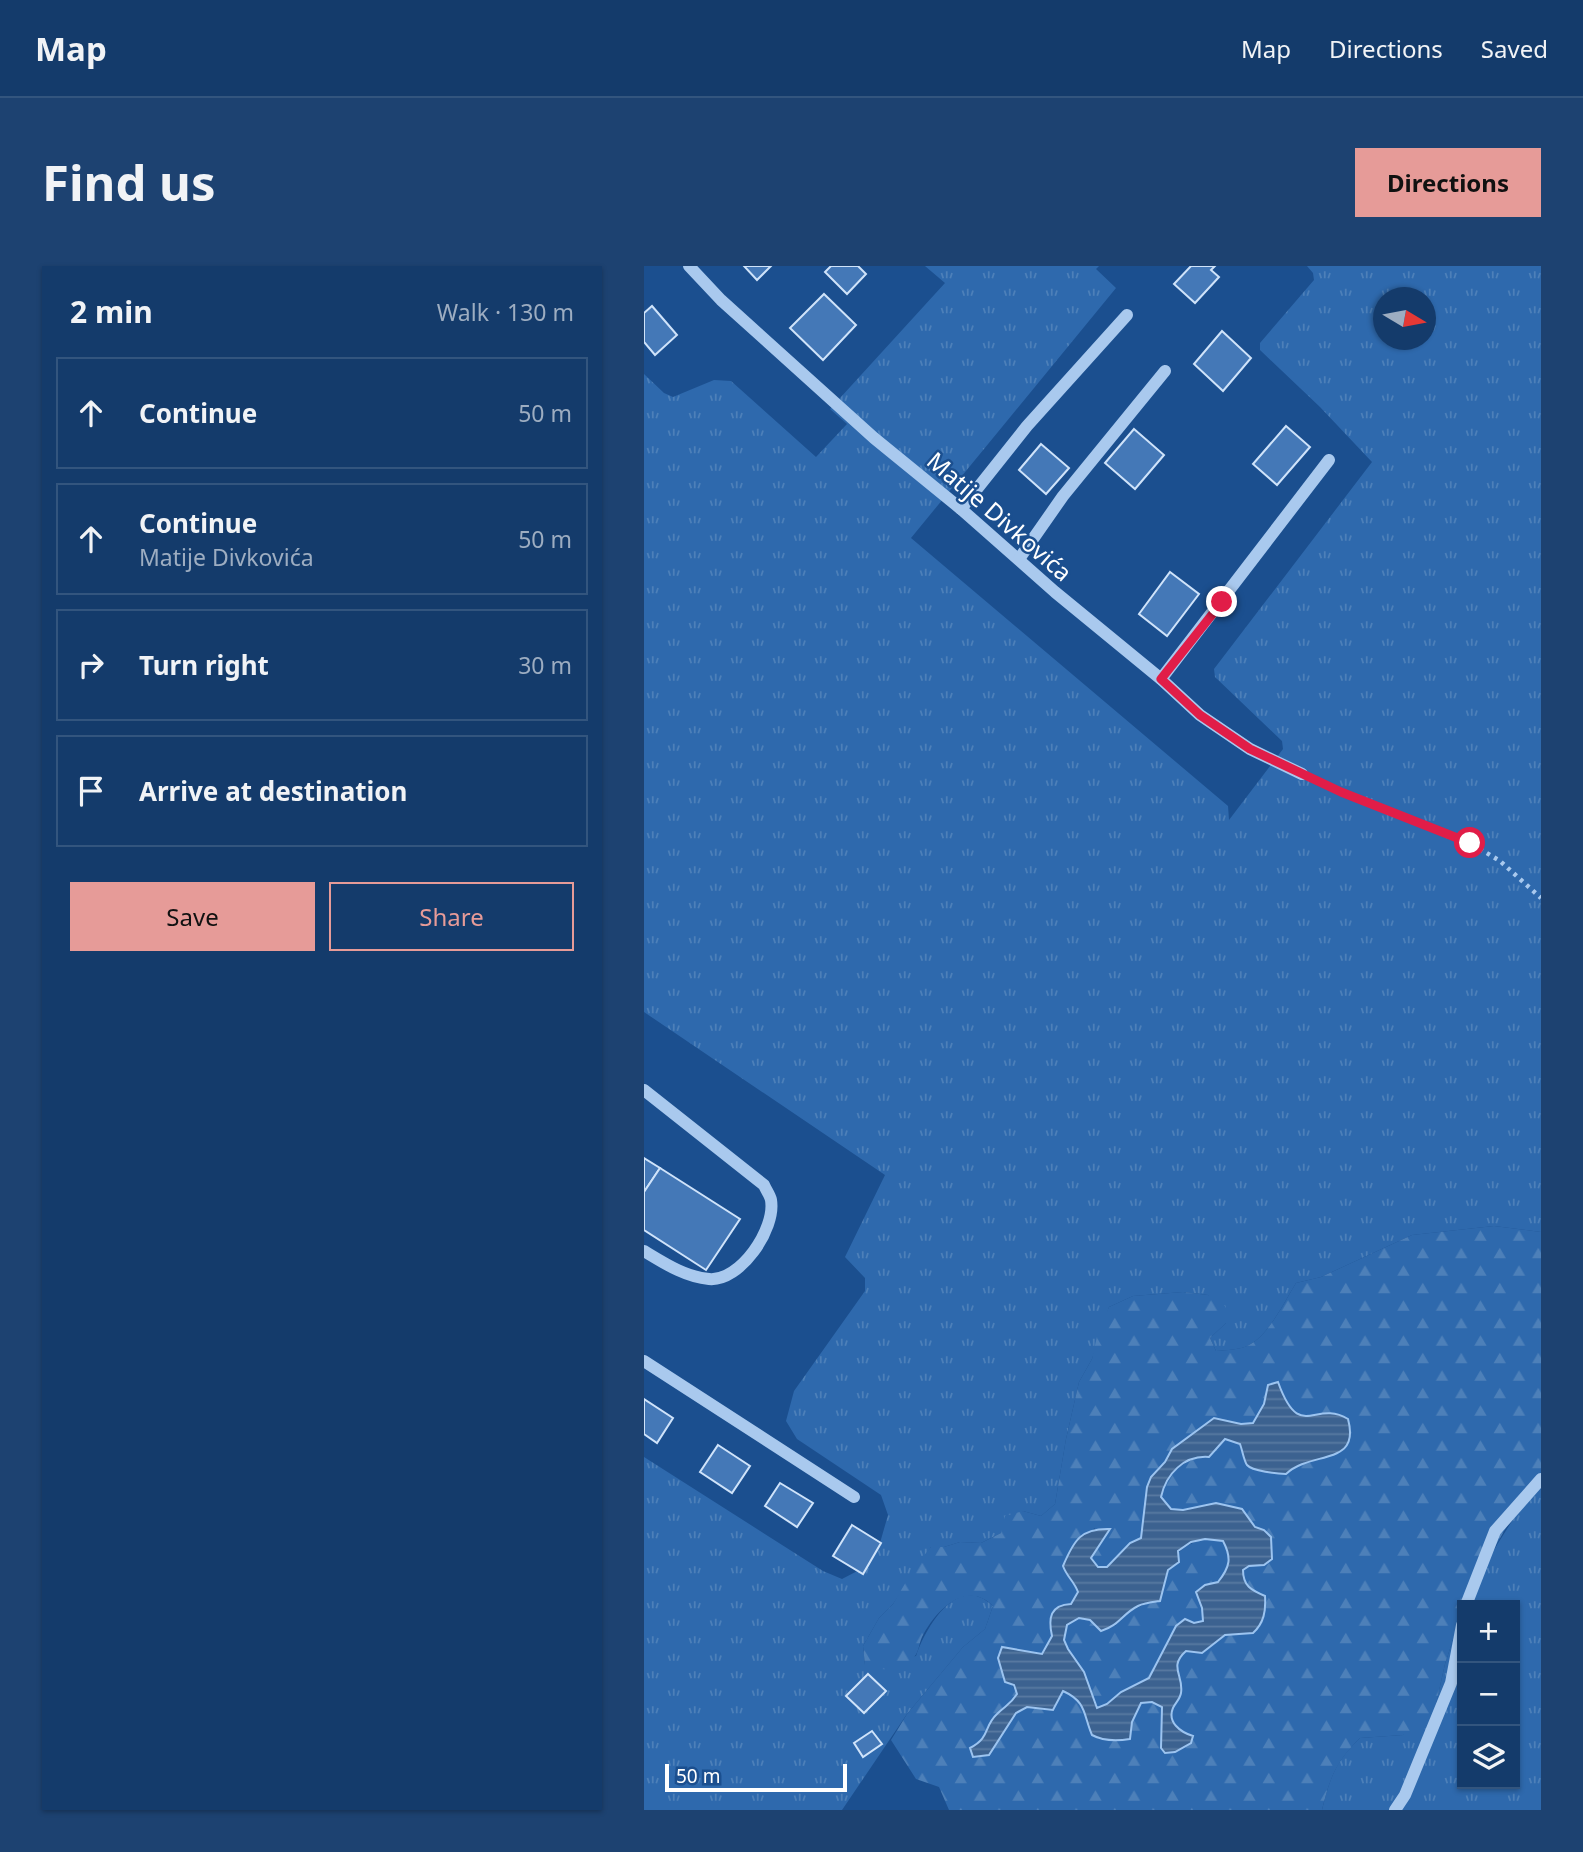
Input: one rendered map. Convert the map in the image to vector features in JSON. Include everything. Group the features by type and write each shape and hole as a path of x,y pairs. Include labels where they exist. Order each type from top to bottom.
{"street":[{"name":"Matije Divkovića","path":"688,266 721,300 874,438 961,509 1200,715 1250,749 1302,774"},
{"path":"961,509 1027,426 1127,315"},
{"path":"1018,559 1063,496 1165,370"},
{"path":"1161,679 1329,460"},
{"path":"644,1090 764,1185 771,1201 768,1224 752,1255 736,1270 711,1280 681,1272 644,1251"},
{"path":"644,1361 854,1497"},
{"path":"1468,1600 1495,1531 1541,1479"},
{"path":"1395,1810 1405,1795 1451,1683 1457,1651"}],"path":[{"path":"1302,774 1470,843 1500,861 1541,898"}],"green space":[{"path":"925,266 1099,266 1096,269 1116,288 911,538 1228,806 1229,820 1283,749 1282,741 1215,677 1214,669 1372,462 1320,407 1260,350 1260,343 1314,280 1313,273 1307,266 1541,266 1541,1232 1494,1226 1412,1235 1321,1277 1296,1283 1263,1334 1249,1345 1238,1349 1216,1351 1210,1338 1226,1323 1208,1295 1183,1292 1133,1296 1109,1307 1092,1359 1079,1382 1055,1504 1041,1516 1023,1511 1001,1533 981,1543 960,1542 944,1547 931,1547 893,1604 879,1618 863,1646 865,1665 916,1656 936,1618 956,1599 968,1595 980,1597 993,1606 985,1629 963,1647 907,1714 842,1810 644,1810 644,1457 823,1571 842,1579 867,1566 880,1543 888,1515 881,1495 797,1439 786,1421 794,1391 865,1291 865,1278 845,1257 885,1175 644,1012 644,374 664,393 673,397 714,380 731,381 816,457 847,424 830,409 945,283"},
{"path":"1494,1226 1541,1232 1541,1480 1507,1526 1465,1600 1457,1600 1457,1627 1436,1704 1426,1728 1403,1735 1360,1738 1335,1771 1322,1810 949,1810 939,1787 916,1779 891,1740 907,1714 963,1647 985,1629 993,1606 972,1596 952,1602 928,1627 914,1657 897,1668 878,1669 865,1665 863,1646 879,1618 893,1604 916,1565 931,1547 944,1547 960,1542 981,1543 1001,1533 1005,1516 1023,1511 1041,1516 1055,1504 1079,1382 1092,1359 1098,1332 1109,1307 1133,1296 1183,1292 1208,1295 1225,1306 1226,1323 1210,1338 1216,1351 1233,1350 1249,1345 1263,1334 1296,1283 1321,1277 1412,1235","holes":["1278,1383 1285,1401 1300,1415 1326,1414 1340,1453 1311,1459 1286,1473 1278,1474 1247,1465 1240,1443 1225,1439 1216,1447 1179,1467 1172,1474 1161,1497 1171,1509 1183,1510 1216,1503 1242,1509 1255,1527 1264,1530 1271,1537 1266,1555 1243,1570 1247,1583 1265,1597 1264,1618 1259,1628 1245,1634 1225,1635 1211,1646 1186,1651 1179,1658 1176,1672 1182,1689 1171,1716 1175,1726 1183,1733 1161,1747 1162,1707 1152,1702 1141,1703 1132,1722 1129,1739 1099,1739 1081,1706 1063,1691 1053,1710 1027,1707 1016,1713 989,1755 970,1748 981,1740 993,1719 1017,1694 998,1658 1042,1654 1052,1636 1049,1623 1071,1605 1078,1592 1074,1580 1094,1528 1105,1537 1091,1558 1098,1567 1107,1568 1130,1543 1141,1538 1147,1486 1172,1449 1214,1418 1241,1424 1253,1423 1264,1404 1268,1385"]},
{"path":"1541,1480 1541,1810 1322,1810 1335,1770 1360,1738 1403,1735 1436,1704 1457,1627 1457,1789 1520,1789 1520,1600 1468,1600 1519,1510"},
{"path":"1205,1539 1223,1541 1229,1557 1225,1572 1218,1582 1205,1585 1196,1592 1203,1621 1169,1637 1149,1678 1097,1708 1084,1672 1064,1640 1067,1625 1079,1618 1115,1626 1135,1609 1160,1601 1172,1561 1177,1554 1193,1543"}],"shaded area":[{"path":"1278,1382 1293,1411 1301,1415 1326,1413 1348,1419 1350,1434 1341,1451 1296,1467 1286,1474 1250,1467 1240,1444 1225,1439 1209,1457 1200,1457 1184,1463 1167,1481 1161,1497 1171,1509 1183,1510 1216,1503 1242,1509 1255,1527 1264,1530 1271,1537 1272,1559 1264,1565 1249,1566 1243,1570 1244,1580 1249,1587 1265,1596 1264,1616 1260,1625 1253,1633 1225,1635 1202,1653 1186,1651 1178,1662 1181,1693 1173,1708 1172,1718 1179,1729 1193,1736 1191,1743 1175,1752 1165,1753 1161,1748 1162,1707 1152,1702 1141,1703 1132,1722 1130,1739 1111,1740 1096,1737 1092,1735 1080,1704 1063,1691 1053,1710 1027,1707 1016,1713 989,1755 973,1757 970,1748 981,1740 993,1719 1017,1694 1014,1685 1005,1682 998,1658 1002,1647 1042,1654 1052,1636 1052,1614 1059,1607 1071,1604 1078,1592 1063,1566 1075,1543 1085,1533 1110,1529 1091,1558 1098,1567 1107,1567 1130,1543 1141,1538 1147,1487 1151,1477 1165,1462 1172,1449 1214,1418 1241,1424 1253,1423 1264,1404 1268,1385","holes":["1205,1539 1223,1541 1229,1557 1225,1572 1218,1582 1205,1585 1196,1592 1203,1621 1194,1623 1185,1619 1176,1626 1149,1678 1097,1708 1084,1672 1064,1640 1067,1625 1079,1618 1090,1620 1101,1631 1113,1626 1138,1606 1160,1601 1168,1570 1179,1562 1178,1551 1191,1542"]}],"building":[{"path":"744,266 771,266 757,280"},
{"path":"831,266 858,266 866,274 847,294 825,272"},
{"path":"1191,266 1215,266 1211,270 1219,277 1195,303 1174,284"},
{"path":"824,294 856,325 823,360 790,328"},
{"path":"652,306 677,335 655,355 644,342 644,313"},
{"path":"1222,331 1251,358 1223,391 1194,364"},
{"path":"1286,426 1310,447 1277,485 1253,464"},
{"path":"1134,429 1164,455 1135,489 1105,463"},
{"path":"1041,444 1069,468 1046,494 1019,470"},
{"path":"1170,572 1199,594 1167,636 1139,614"},
{"path":"644,1158 660,1168 644,1192"},
{"path":"660,1168 740,1219 706,1270 644,1230 644,1192"},
{"path":"644,1399 673,1418 657,1443 644,1434"},
{"path":"718,1445 750,1466 732,1493 700,1472"},
{"path":"780,1483 813,1503 797,1527 765,1506"},
{"path":"852,1525 881,1543 863,1574 833,1556"},
{"path":"868,1674 886,1691 864,1713 846,1696"},
{"path":"872,1731 882,1744 863,1757 854,1743"}],"route":[{"path":"1222,602 1161,679 1200,715 1250,749 1341,792 1470,843"}]}
